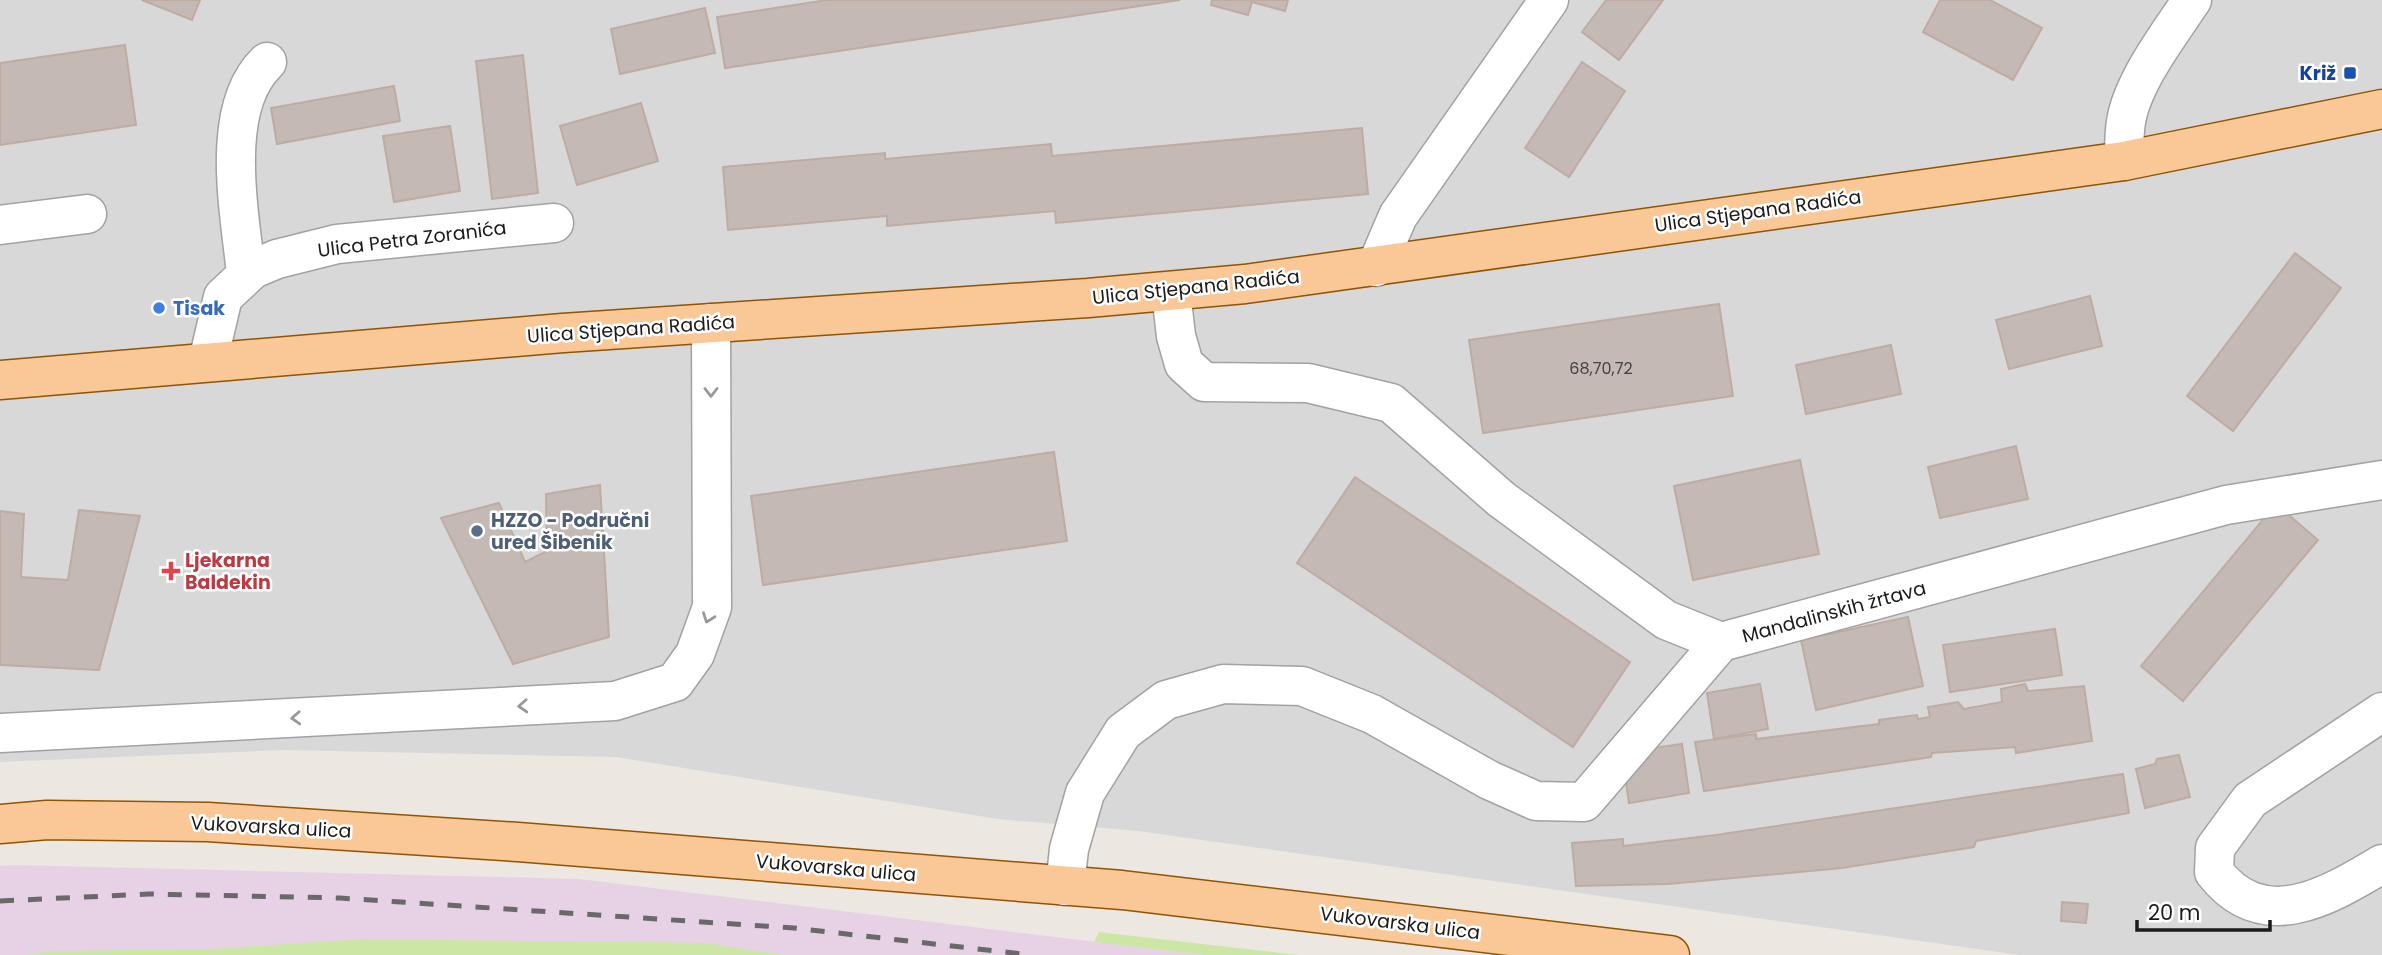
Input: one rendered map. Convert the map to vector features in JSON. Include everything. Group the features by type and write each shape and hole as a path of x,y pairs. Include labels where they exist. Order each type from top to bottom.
{"main road":[{"name":"Ulica Stjepana Radića","path":"0,380 208,361 711,323 1171,292 1376,267 2124,160 2382,109"},
{"name":"Vukovarska ulica","path":"0,824 47,820 208,822 518,842 1065,886 1670,955"}],"street":[{"path":"1376,267 1398,216 1549,0"},
{"path":"2124,160 2126,120 2136,93 2165,40 2192,0"},
{"path":"246,274 236,162 240,115 253,76 267,62"},
{"path":"0,225 87,214"},
{"name":"Ulica Petra Zoranića","path":"208,361 223,296 246,274 277,259 337,244 554,223"},
{"name":"Mandalinskih žrtava","path":"1171,292 1176,336 1184,364 1204,382 1308,383 1391,403 1501,499 1666,620 1721,642 2226,505 2382,480"},
{"path":"0,733 615,701 675,681 695,654 712,607 711,323"},
{"path":"1065,886 1069,849 1085,793 1123,732 1166,700 1223,684 1302,686 1372,714 1489,780 1536,801 1584,802 1721,642"},
{"path":"2382,712 2250,800 2215,848 2214,872 2227,889 2256,904 2296,906 2345,886 2382,864"}],"shaded area":[{"path":"0,0 2382,0 2382,955 2020,955 1138,831 998,819 616,757 284,750 0,762"},
{"path":"0,866 579,879 1204,955 0,955"}],"green space":[{"path":"1099,932 1298,955 1204,955 1094,942"},
{"path":"361,939 706,943 784,955 24,955 54,951 211,949"}],"building":[{"path":"142,0 200,0 192,20"},
{"path":"827,0 1180,0 725,68 717,17"},
{"path":"1212,0 1288,0 1285,11 1252,2 1248,15 1211,5"},
{"path":"1606,0 1663,0 1619,60 1582,32"},
{"path":"1940,0 1990,0 2042,28 2013,80 1923,32"},
{"path":"705,8 715,53 620,74 611,29"},
{"path":"125,45 136,125 0,145 0,63"},
{"path":"523,55 538,193 492,199 476,61"},
{"path":"1582,62 1625,91 1569,177 1525,148"},
{"path":"394,86 400,121 277,144 271,108"},
{"path":"641,103 658,161 577,185 560,126"},
{"path":"450,126 460,191 394,202 383,136"},
{"path":"1362,128 1368,194 1056,223 1055,211 887,226 887,216 728,230 723,167 885,153 885,159 1051,144 1052,156"},
{"path":"2295,253 2341,288 2233,431 2187,396"},
{"path":"2090,296 2102,346 2009,369 1996,320"},
{"path":"1719,304 1733,396 1483,433 1469,340"},
{"path":"1891,345 1901,394 1806,414 1796,365"},
{"path":"2016,446 2028,499 1940,518 1928,467"},
{"path":"1054,452 1067,541 763,585 751,496"},
{"path":"1800,460 1819,554 1693,580 1674,486"},
{"path":"1355,477 1630,662 1573,747 1297,563"},
{"path":"600,485 609,637 513,664 441,518 499,503 525,562 547,551 546,494"},
{"path":"2276,504 2318,540 2183,701 2141,666"},
{"path":"79,510 140,516 99,670 0,665 0,511 24,514 21,577 68,580"},
{"path":"1908,617 1923,686 1816,710 1801,640"},
{"path":"2055,629 2062,675 1950,692 1943,645"},
{"path":"1760,684 1768,729 1714,739 1707,693"},
{"path":"2025,684 2028,691 2084,686 2092,741 2016,753 2015,747 1932,753 1931,757 1704,791 1695,742 1756,734 1756,739 1879,724 1879,720 1917,715 1918,719 1930,717 1928,707 1958,702 1964,709 2002,702 2001,689"},
{"path":"1682,744 1689,793 1629,803 1623,762 1640,750"},
{"path":"2179,755 2190,797 2145,808 2136,769 2155,764 2157,759"},
{"path":"2123,774 2129,813 1976,841 1974,847 1842,868 1668,884 1576,886 1572,843 1623,839 1623,846 1716,835"},
{"path":"2062,902 2088,904 2086,923 2061,921"}],"railway":[{"path":"0,901 149,894 340,898 794,928 1031,955"}],"place":[{"name":"Križ","path":"2350,73"},
{"name":"Tisak","path":"159,308"},
{"name":"HZZO - Područni ured Šibenik","path":"477,531"},
{"name":"Ljekarna Baldekin","path":"171,571"}]}
